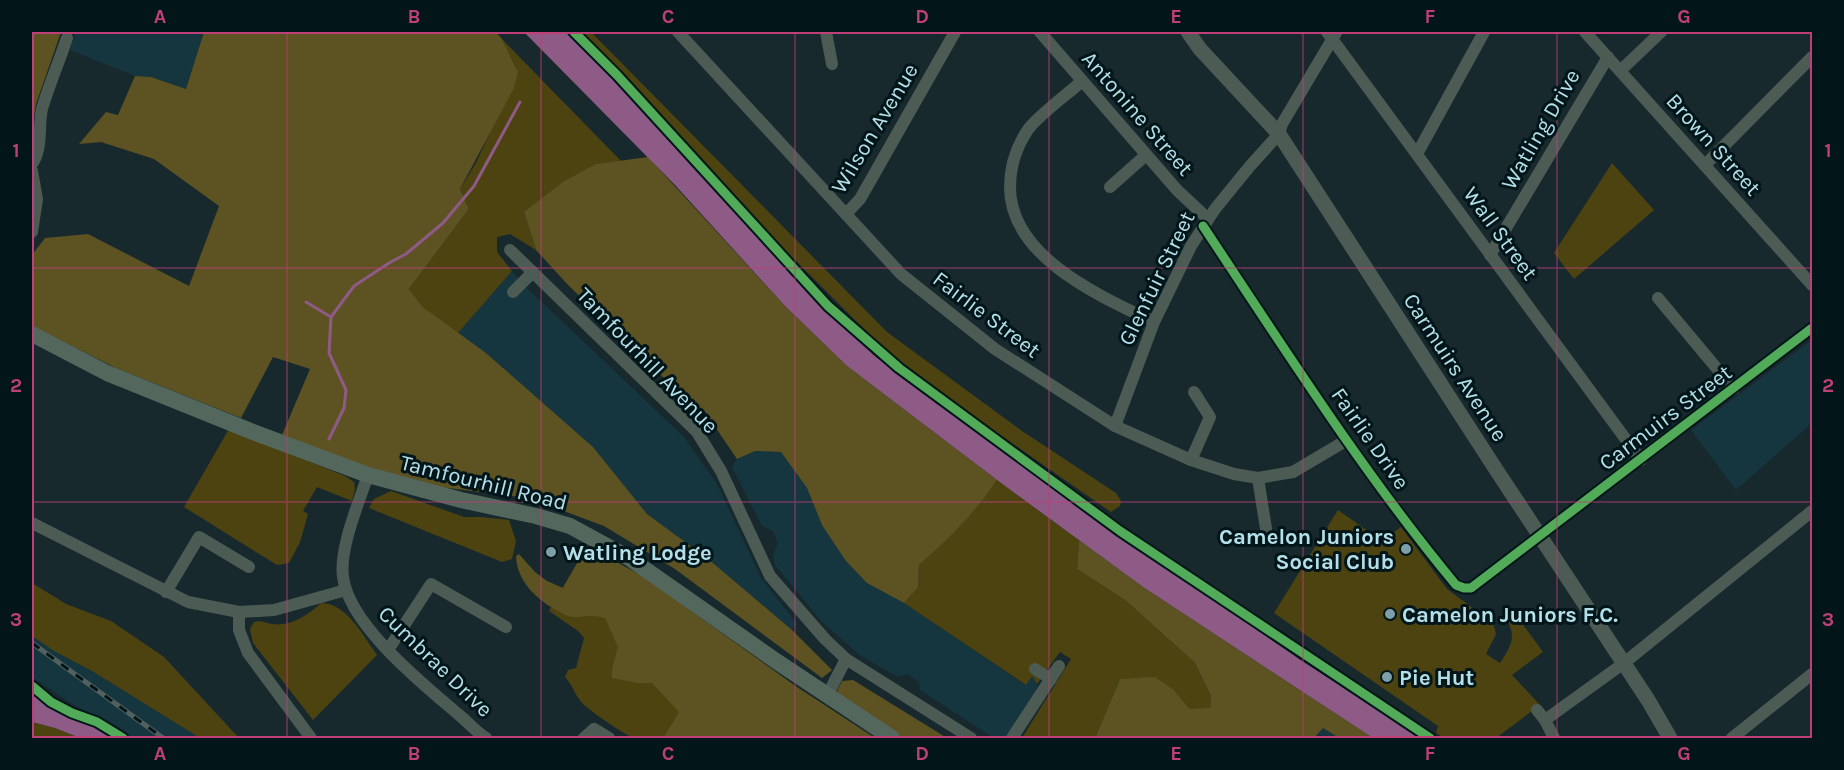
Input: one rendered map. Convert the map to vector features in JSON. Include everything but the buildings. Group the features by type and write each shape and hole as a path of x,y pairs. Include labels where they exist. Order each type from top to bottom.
{"main road":[{"name":"Tamfourhill Road","path":"32,334 107,373 253,432 368,475 570,526 629,558 827,696 892,738"}],"street":[{"name":"Fairlie Street","path":"678,32 901,274 943,309 1023,368 1115,426 1191,460 1234,474 1258,478 1293,472 1347,440"},
{"path":"826,32 832,64"},
{"name":"Wilson Avenue","path":"846,214 860,199 955,32"},
{"name":"Antonine Street","path":"1040,32 1205,223"},
{"name":"Carmuirs Avenue","path":"1188,32 1200,49 1280,134 1540,537 1662,721 1670,738"},
{"path":"1417,154 1484,32"},
{"name":"Brown Street","path":"1585,32 1812,285"},
{"path":"1620,71 1661,32"},
{"name":"Glenfuir Street","path":"1115,426 1154,322 1205,223 1250,166 1280,134 1282,124 1332,34"},
{"name":"Wall Street","path":"1332,34 1490,255 1641,460"},
{"path":"32,164 39,144 42,112 67,38"},
{"name":"Watling Drive","path":"1490,255 1608,57"},
{"path":"1705,165 1812,57"},
{"path":"1082,81 1029,128 1019,145 1010,169 1010,199 1017,222 1046,258 1080,284 1154,322"},
{"path":"1110,187 1146,155"},
{"path":"32,171 37,199 32,232"},
{"name":"Fairlie Drive","path":"1205,223 1347,440 1418,539 1456,585 1471,588 1540,537"},
{"name":"Tamfourhill Avenue","path":"510,250 697,432 720,471 770,576 825,639 846,658 971,738"},
{"path":"513,292 532,272"},
{"path":"1658,298 1734,389"},
{"name":"Carmuirs Street","path":"1540,537 1812,328"},
{"path":"1191,460 1210,417 1194,392"},
{"name":"Cumbrae Drive","path":"368,475 344,558 342,576 353,608 388,650 426,687 486,738"},
{"path":"1258,478 1267,535"},
{"path":"1554,738 1541,715 1624,663 1812,511"},
{"path":"32,523 188,603 238,612 274,610 346,590"},
{"path":"166,592 199,537 249,567"},
{"path":"388,650 431,584 506,627"},
{"path":"238,612 239,630 248,653 311,738"},
{"path":"827,696 846,658"},
{"path":"1012,738 1059,666"},
{"path":"1035,669 1051,679"},
{"path":"1731,738 1812,674"},
{"path":"584,738 594,729 609,738"}],"shaded area":[{"path":"32,32 61,32 36,104 32,131"},
{"path":"76,32 204,32 186,89 151,77 135,76 70,50"},
{"path":"204,32 496,32 502,39 518,72 514,88 460,189 469,209 409,289 423,307 486,353 593,447 647,514 707,558 792,630 832,670 822,678 675,569 604,526 529,498 440,487 383,473 282,435 310,369 273,357 241,418 116,368 32,326 32,255 45,238 88,234 189,286 219,206 154,159 101,142 79,144 106,112 118,115 135,76 151,77 186,89"},
{"path":"524,32 565,32 645,112 836,321 876,357 1129,541 1299,659 1421,738 1373,738 1143,587 847,366 785,306 674,184"},
{"path":"577,32 591,32 887,332 1022,431 1116,493 1121,501 1120,506 1111,512 944,396 879,344 763,228 702,159"},
{"path":"502,39 621,161 596,164 524,212 536,250 510,234 497,237 497,252 512,271 458,333 423,307 409,289 469,209 460,189 476,163 518,72"},
{"path":"648,157 785,306 847,366 997,480 961,525 919,565 918,588 904,603 867,583 846,561 822,525 807,488 781,452 755,451 737,459 705,412 663,377 569,286 536,250 524,212 563,182 596,164"},
{"path":"1612,163 1654,210 1574,279 1554,253"},
{"path":"512,271 528,289 684,437 717,484 761,578 797,624 792,630 707,558 647,514 593,447 486,353 458,333"},
{"path":"1812,340 1812,423 1736,490 1691,430"},
{"path":"229,429 345,476 354,482 352,501 317,487 303,511 308,514 300,542 289,563 277,565 184,507"},
{"path":"755,451 781,452 807,488 822,525 867,583 904,603 1025,685 1032,675 1037,684 1037,693 1006,738 994,738 920,690 919,682 907,674 898,677 861,656 822,622 775,565 773,555 778,543 773,531 762,526 732,467 737,459"},
{"path":"997,480 1079,540 1077,569 1125,600 1195,663 1211,696 1210,709 1190,709 1174,690 1120,679 1095,738 1022,738 1071,659 1060,652 1037,684 1032,676 1026,685 904,603 918,588 919,565 961,525"},
{"path":"391,491 464,517 509,520 516,541 512,559 502,562 369,508 374,499"},
{"path":"1338,510 1382,541 1401,527 1447,589 1493,623 1496,634 1486,654 1500,663 1512,638 1510,626 1502,612 1510,607 1543,652 1512,675 1540,705 1496,738 1444,738 1436,733 1438,726 1274,613"},
{"path":"1079,540 1143,587 1373,738 1339,738 1323,728 1314,738 1095,738 1120,679 1155,677 1174,690 1190,709 1210,708 1211,696 1195,663 1125,600 1077,569"},
{"path":"587,546 642,576 726,637 663,738 637,739 616,728 583,704 565,677 568,670 576,668 584,638 578,631 549,611"},
{"path":"587,546 642,576 797,687 875,738 663,738 679,712 652,683 612,678 618,647 605,618 571,617 560,612 530,590 520,574 516,556 519,554 535,572 547,581 563,588"},
{"path":"32,583 66,604 111,621 164,657 239,738 200,738 32,636"},
{"path":"321,603 330,604 346,614 377,655 313,720 253,643 250,629 256,621 272,624 292,622 305,616"},
{"path":"32,636 200,738 130,738 110,724 69,702 32,677"},
{"path":"853,680 947,738 900,738 845,702 837,691 842,681"},
{"path":"32,692 56,711 92,724 115,738 80,738 32,722"},
{"path":"32,722 55,728 80,738 32,738"},
{"path":"1323,728 1339,738 1314,738"}],"waterway":[{"path":"329,439 344,408 346,390 329,353 331,317 354,286 406,254 443,223 474,186 520,102"},
{"path":"306,302 331,317"}],"railway":[{"path":"32,643 163,738"}],"cycle path":[{"path":"574,32 617,75 828,306 899,368 1120,531 1430,738"},
{"path":"1203,226 1356,454 1456,585 1464,588 1471,588 1812,328"},
{"path":"32,686 51,702 97,722 123,738"}],"place":[{"name":"Camelon Juniors Social Club","path":"1406,549"},
{"name":"Watling Lodge","path":"551,552"},
{"name":"Camelon Juniors F.C.","path":"1390,614"},
{"name":"Pie Hut","path":"1387,677"}]}
